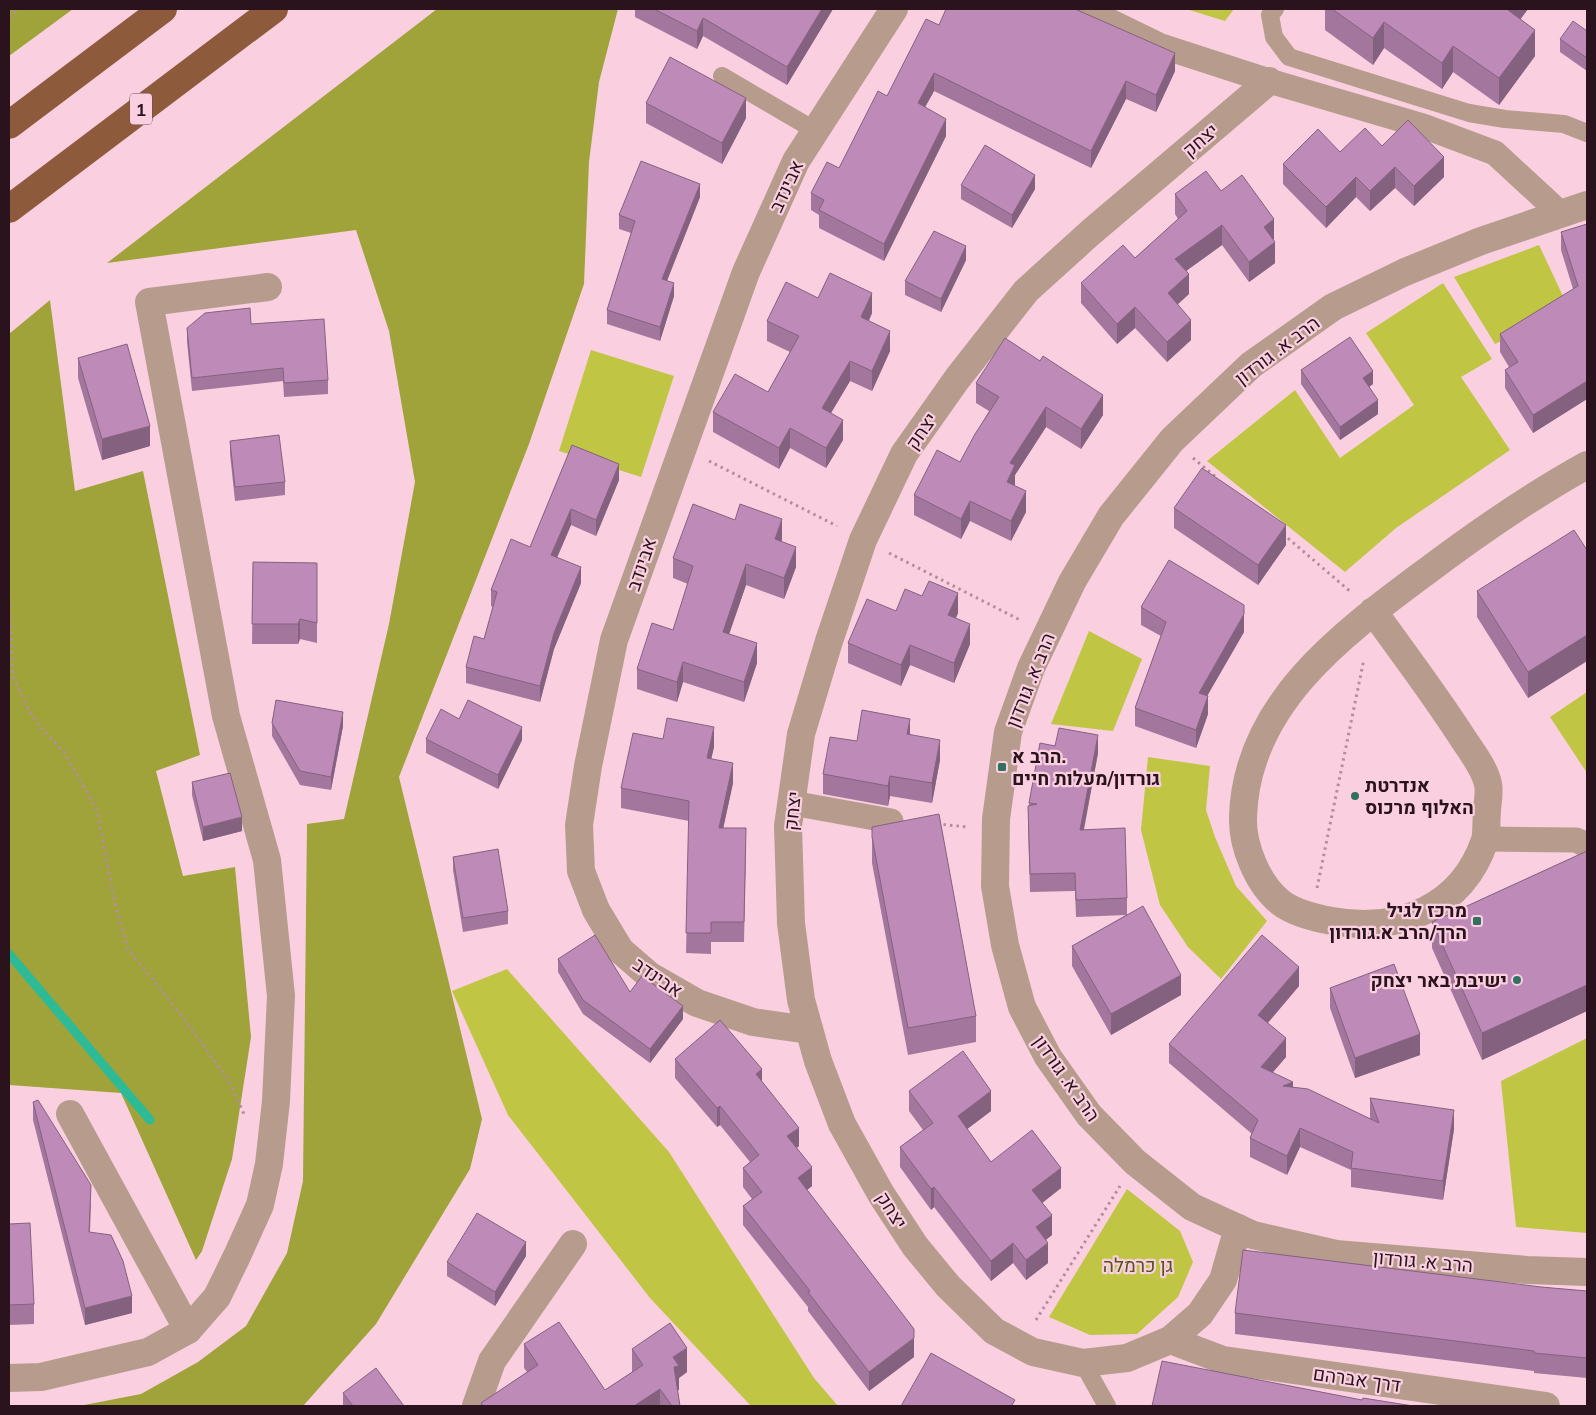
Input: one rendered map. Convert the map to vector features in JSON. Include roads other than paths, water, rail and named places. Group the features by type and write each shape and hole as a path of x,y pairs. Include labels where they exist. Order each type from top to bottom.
{"highway":[{"path":"9,125 162,9"},
{"name":"1","path":"9,209 274,9"}],"street":[{"name":"אבינדב","path":"809,1030 753,1022 697,1003 650,976 620,950 596,910 581,871 580,825 588,766 614,640 746,272 796,161 894,9"},
{"path":"1085,9 1161,46 1268,81 1423,126 1495,153 1561,214"},
{"name":"יצחק","path":"1238,1228 1223,1280 1200,1314 1170,1340 1127,1358 1083,1363 1033,1352 994,1331 948,1286 915,1246 882,1194 842,1124 809,1030 801,1000 792,923 788,826 802,734 829,641 863,540 904,454 957,379 1026,291 1090,233 1268,81"},
{"name":"הרב א. גורדון","path":"1587,205 1481,241 1413,268 1333,307 1251,366 1172,440 1111,516 1072,582 1031,668 1008,732 996,829 995,886 1005,946 1022,1007 1048,1057 1089,1115 1135,1162 1192,1207 1253,1235 1336,1254 1527,1270 1587,1272"},
{"path":"9,1378 41,1377 148,1352 188,1330 217,1297 260,1205 269,1164 276,1101 281,996 267,860 226,716 149,302 268,287"},
{"path":"1373,611 1475,756 1488,784 1485,839 1465,880 1438,906 1388,924 1352,925 1311,918 1280,902 1255,871 1243,832 1244,791 1255,749 1286,697 1329,648 1373,611 1482,529 1587,465"},
{"path":"792,803 891,821"},
{"path":"1485,839 1576,840 1587,845"},
{"path":"70,1114 188,1330"},
{"path":"476,1406 492,1361 573,1244"},
{"name":"דרך אברהם","path":"1170,1340 1223,1360 1546,1406"}],"lane":[{"path":"1275,9 1270,15 1274,37 1288,57 1469,113 1505,119 1564,124 1587,133"},
{"path":"722,76 816,131"},
{"path":"1083,1363 1107,1406"}],"waterway":[{"path":"9,954 150,1120"}],"place":[{"name":"הרב א. גורדון/מעלות חיים","path":"1002,767"},
{"name":"אנדרטת האלוף מרכוס","path":"1355,796"},
{"name":"מרכז לגיל הרך/הרב א.גורדון","path":"1477,921"},
{"name":"ישיבת באר יצחק","path":"1517,980"}],"park label":[{"name":"גן כרמלה","path":"1138,1265"}]}
